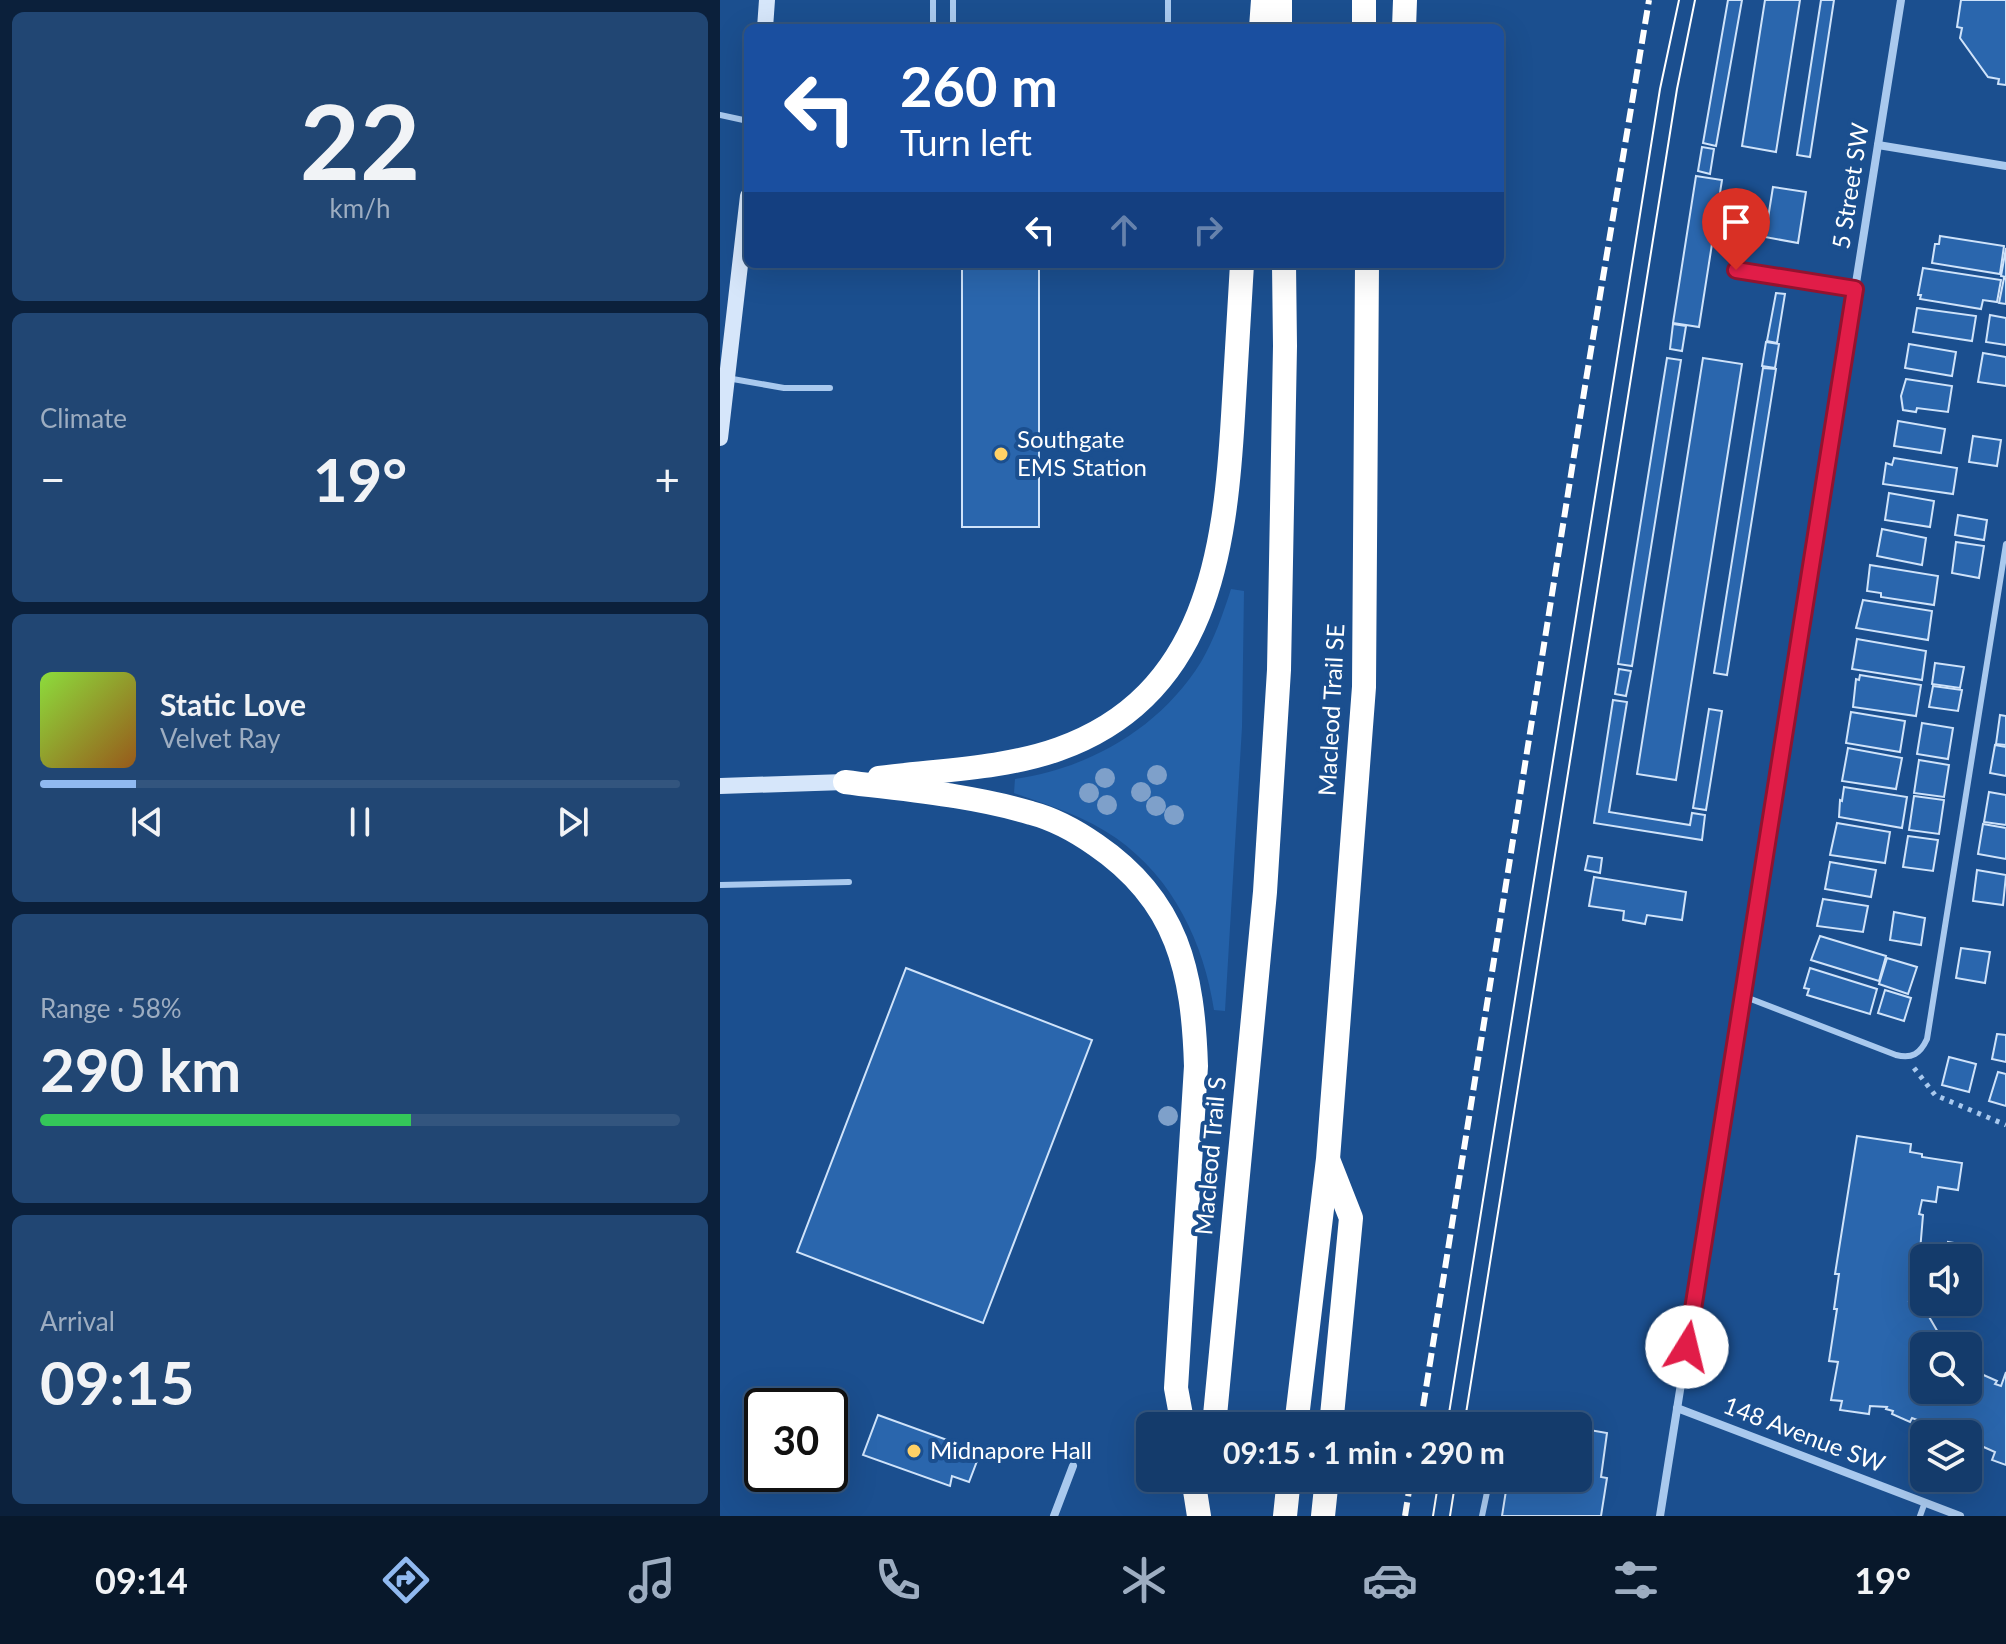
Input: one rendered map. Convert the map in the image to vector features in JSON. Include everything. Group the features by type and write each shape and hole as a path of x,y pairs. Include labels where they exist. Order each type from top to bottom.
{"highway":[{"path":"1261,24 1263,0"},
{"path":"1280,0 1280,24"},
{"path":"1364,0 1364,24"},
{"path":"1404,24 1405,0"},
{"path":"845,782 999,763 1060,748 1112,722 1156,686 1171,667 1197,621 1214,570 1225,517 1242,268"},
{"name":"Macleod Trail S","path":"1215,1412 1265,892 1279,670 1284,268"},
{"name":"Macleod Trail SE","path":"1328,1159 1364,687 1367,268"},
{"path":"845,782 973,799 1033,813 1061,824 1113,856 1138,878 1171,929 1189,986 1195,1025 1192,1163 1176,1388 1180,1412"},
{"path":"1298,1412 1328,1159"},
{"path":"1328,1159 1351,1218 1332,1412"},
{"path":"1195,1492 1199,1516"},
{"path":"1206,1516 1208,1492"},
{"path":"1285,1516 1288,1492"},
{"path":"1323,1516 1326,1492"}],"street":[{"path":"765,24 767,0"},
{"name":"5 Street SW","path":"1660,1516 1901,0"},
{"path":"1878,145 2006,166"},
{"path":"720,438 744,231"},
{"path":"720,786 845,782"},
{"name":"148 Avenue SW","path":"1677,1408 1960,1516"},
{"path":"1054,1516 1073,1466"}],"lane":[{"path":"933,0 933,24"},
{"path":"953,0 953,24"},
{"path":"1168,0 1168,24"},
{"path":"720,115 744,120"},
{"path":"1736,270 1855,289"},
{"path":"727,378 784,388 830,388"},
{"path":"1743,996 1907,1058 1917,1054 1927,1039 2006,544"},
{"path":"720,885 849,882"},
{"path":"1482,1516 1487,1492"},
{"path":"1920,1516 1925,1502"}],"path":[{"path":"1907,1058 1935,1095 2006,1125"}],"shaded area":[{"path":"1231,589 1244,591 1242,727 1225,1011 1214,1010 1194,937 1183,914 1154,872 1116,838 1092,824 1014,793 1015,779 1043,774 1096,755 1144,725 1165,707 1201,662"}],"building":[{"path":"1728,0 1742,0 1716,146 1703,143"},
{"path":"1765,0 1800,0 1776,152 1742,146"},
{"path":"1821,0 1834,0 1810,157 1797,155"},
{"path":"1961,0 2006,0 2006,85 1998,84 1999,79 1988,77 1960,38 1962,28 1957,27"},
{"path":"1702,147 1714,149 1710,174 1698,171"},
{"path":"1696,176 1722,180 1699,327 1673,323"},
{"path":"1773,187 1806,192 1798,243 1765,237"},
{"path":"1940,236 2004,246 2000,274 1932,263 1935,244 1939,244"},
{"path":"2006,248 2006,277 2001,276"},
{"name":"Southgate EMS Station","path":"962,268 1039,268 1039,527 962,527"},
{"path":"1923,268 2001,280 1997,302 1983,300 1981,309 1920,299"},
{"path":"2006,279 2006,304 1999,303"},
{"path":"1776,293 1785,294 1777,343 1767,341"},
{"path":"1917,308 1976,316 1972,341 1913,332"},
{"path":"1990,315 2006,318 2006,345 1986,342"},
{"path":"1673,324 1686,326 1682,351 1670,349"},
{"path":"1766,342 1779,344 1775,368 1762,366"},
{"path":"1909,344 1956,352 1952,376 1905,368"},
{"path":"1983,353 2006,357 2006,386 1978,382"},
{"path":"1667,358 1681,360 1632,666 1618,664"},
{"path":"1703,358 1742,364 1676,780 1637,774"},
{"path":"1763,368 1776,369 1727,675 1714,673"},
{"path":"1906,379 1952,386 1948,412 1917,408 1916,412 1903,410 1901,396"},
{"path":"1898,421 1945,429 1941,453 1894,446"},
{"path":"1973,436 2001,440 1997,466 1969,462"},
{"path":"1894,458 1957,468 1953,494 1883,484 1886,463 1892,465"},
{"path":"1889,493 1934,501 1930,527 1885,520"},
{"path":"1958,515 1987,520 1984,540 1955,535"},
{"path":"1882,529 1926,538 1922,565 1877,556"},
{"path":"1956,542 1984,546 1979,578 1952,573"},
{"path":"1870,565 1938,576 1934,605 1881,597 1881,593 1867,591"},
{"path":"1863,600 1932,611 1928,640 1856,628"},
{"path":"1857,639 1926,651 1922,680 1852,669"},
{"path":"1935,663 1964,667 1960,688 1932,684"},
{"path":"1619,669 1631,671 1626,696 1615,694"},
{"path":"1860,675 1921,685 1916,716 1853,707 1856,679 1859,680"},
{"path":"1933,686 1962,690 1958,711 1929,707"},
{"path":"1613,700 1627,702 1609,812 1690,825 1692,813 1705,815 1702,840 1594,823"},
{"path":"1709,709 1722,711 1706,810 1693,808"},
{"path":"1851,712 1905,721 1900,752 1846,743"},
{"path":"2000,715 2006,716 2006,745 1996,744"},
{"path":"1922,723 1953,728 1948,759 1917,754"},
{"path":"1995,745 2006,747 2006,776 1990,773"},
{"path":"1848,748 1902,758 1896,789 1842,781"},
{"path":"1919,760 1949,765 1944,797 1914,793"},
{"path":"1844,787 1907,797 1902,828 1839,817"},
{"path":"1989,792 2006,795 2006,825 1984,822"},
{"path":"1914,796 1944,800 1939,834 1909,830"},
{"path":"1837,823 1890,832 1885,863 1830,855"},
{"path":"1983,824 2006,828 2006,859 1978,854"},
{"path":"1908,836 1938,840 1933,871 1903,867"},
{"path":"1588,856 1602,858 1600,873 1585,870"},
{"path":"1830,862 1876,870 1871,897 1825,889"},
{"path":"1977,870 2006,875 2003,905 1973,901"},
{"path":"1594,877 1686,892 1682,920 1647,915 1645,924 1623,920 1624,911 1589,906"},
{"path":"1823,899 1868,906 1863,932 1817,926"},
{"path":"1894,912 1925,918 1921,945 1890,940"},
{"path":"1820,936 1886,956 1879,981 1811,960"},
{"path":"1961,948 1990,952 1985,983 1956,978"},
{"path":"1887,958 1917,967 1908,994 1879,984"},
{"path":"906,968 1092,1040 983,1323 797,1252"},
{"path":"1810,968 1877,989 1870,1014 1807,995 1809,989 1804,988"},
{"path":"1885,990 1911,998 1904,1021 1878,1013"},
{"path":"1997,1034 2006,1035 2006,1062 1992,1059"},
{"path":"1949,1057 1976,1064 1969,1092 1942,1085"},
{"path":"1998,1072 2006,1074 2006,1106 1989,1101"},
{"path":"1857,1136 1911,1144 1910,1152 1922,1154 1922,1157 1962,1163 1958,1190 1938,1187 1936,1202 1922,1200 1919,1214 1923,1215 1921,1244 1910,1244 1910,1316 1929,1316 1938,1332 1910,1332 1910,1404 1982,1404 1982,1374 2001,1386 2006,1372 2006,1465 1992,1460 1995,1452 1982,1446 1982,1420 1912,1418 1910,1422 1892,1414 1893,1411 1887,1407 1870,1406 1869,1414 1840,1410 1842,1401 1831,1400 1838,1362 1829,1361 1837,1309 1834,1309 1839,1274 1835,1274"},
{"name":"Midnapore Hall","path":"878,1415 964,1446 961,1455 977,1461 969,1482 952,1476 950,1486 863,1455"},
{"path":"1592,1430 1607,1433 1601,1477 1607,1478 1601,1516 1502,1516 1506,1492 1592,1492"}],"tram line":[{"path":"1449,1412 1660,89 1679,0"},
{"path":"1466,1412 1677,89 1695,0"},
{"path":"1433,1516 1437,1492"},
{"path":"1450,1516 1454,1492"}],"railway":[{"path":"1422,1412 1649,0"},
{"path":"1405,1516 1409,1492"}],"place":[{"name":"Southgate EMS Station","path":"1001,454"},
{"name":"Midnapore Hall","path":"914,1451"}],"route":[{"path":"1687,1347 1855,289 1736,270"}]}
